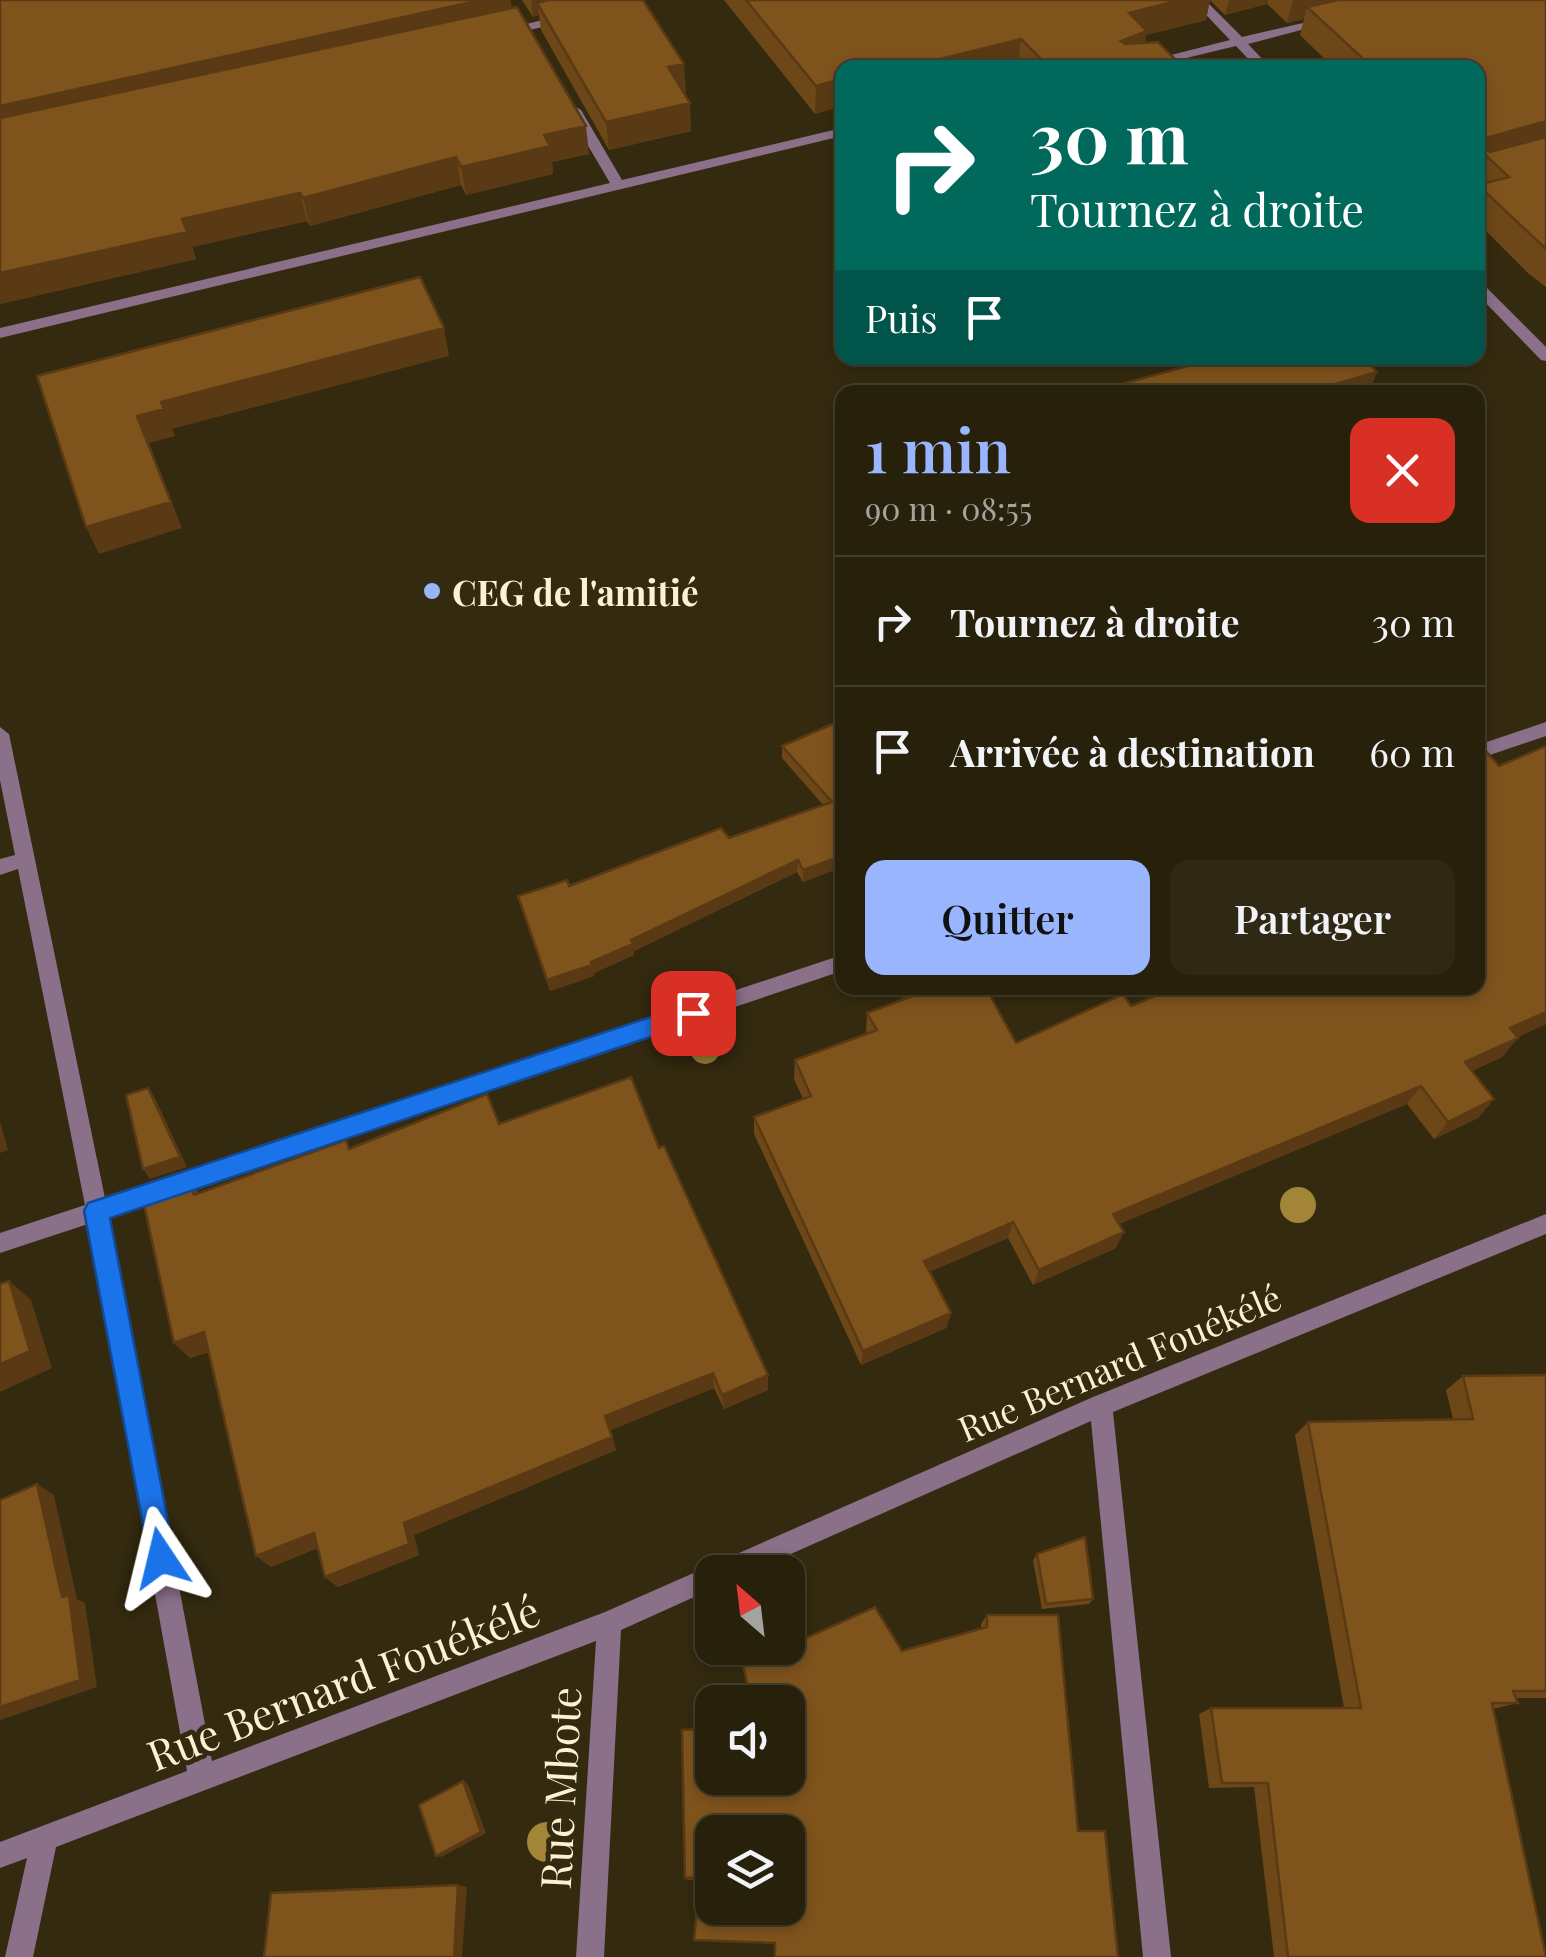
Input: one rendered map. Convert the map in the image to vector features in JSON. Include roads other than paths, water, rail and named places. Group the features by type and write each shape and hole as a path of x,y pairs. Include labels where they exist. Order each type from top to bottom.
{"street":[{"path":"1198,0 1257,60"},
{"path":"489,34 522,20 577,15"},
{"path":"1161,60 1348,16"},
{"path":"522,20 535,42"},
{"path":"562,89 617,184"},
{"path":"0,333 835,134"},
{"path":"1485,293 1546,356"},
{"path":"1485,750 1546,729"},
{"path":"0,734 97,1211 202,1779"},
{"path":"0,867 26,860"},
{"path":"0,1243 835,965"},
{"name":"Rue Bernard Fouékélé","path":"761,1555 1102,1404 1546,1224"},
{"path":"1102,1404 1157,1957"},
{"name":"Rue Bernard Fouékélé","path":"0,1855 609,1623 695,1585"},
{"name":"Rue Mbote","path":"590,1957 609,1623"},
{"path":"19,1957 45,1838"}],"place":[{"name":"CEG de l'amitié","path":"432,591"}]}
